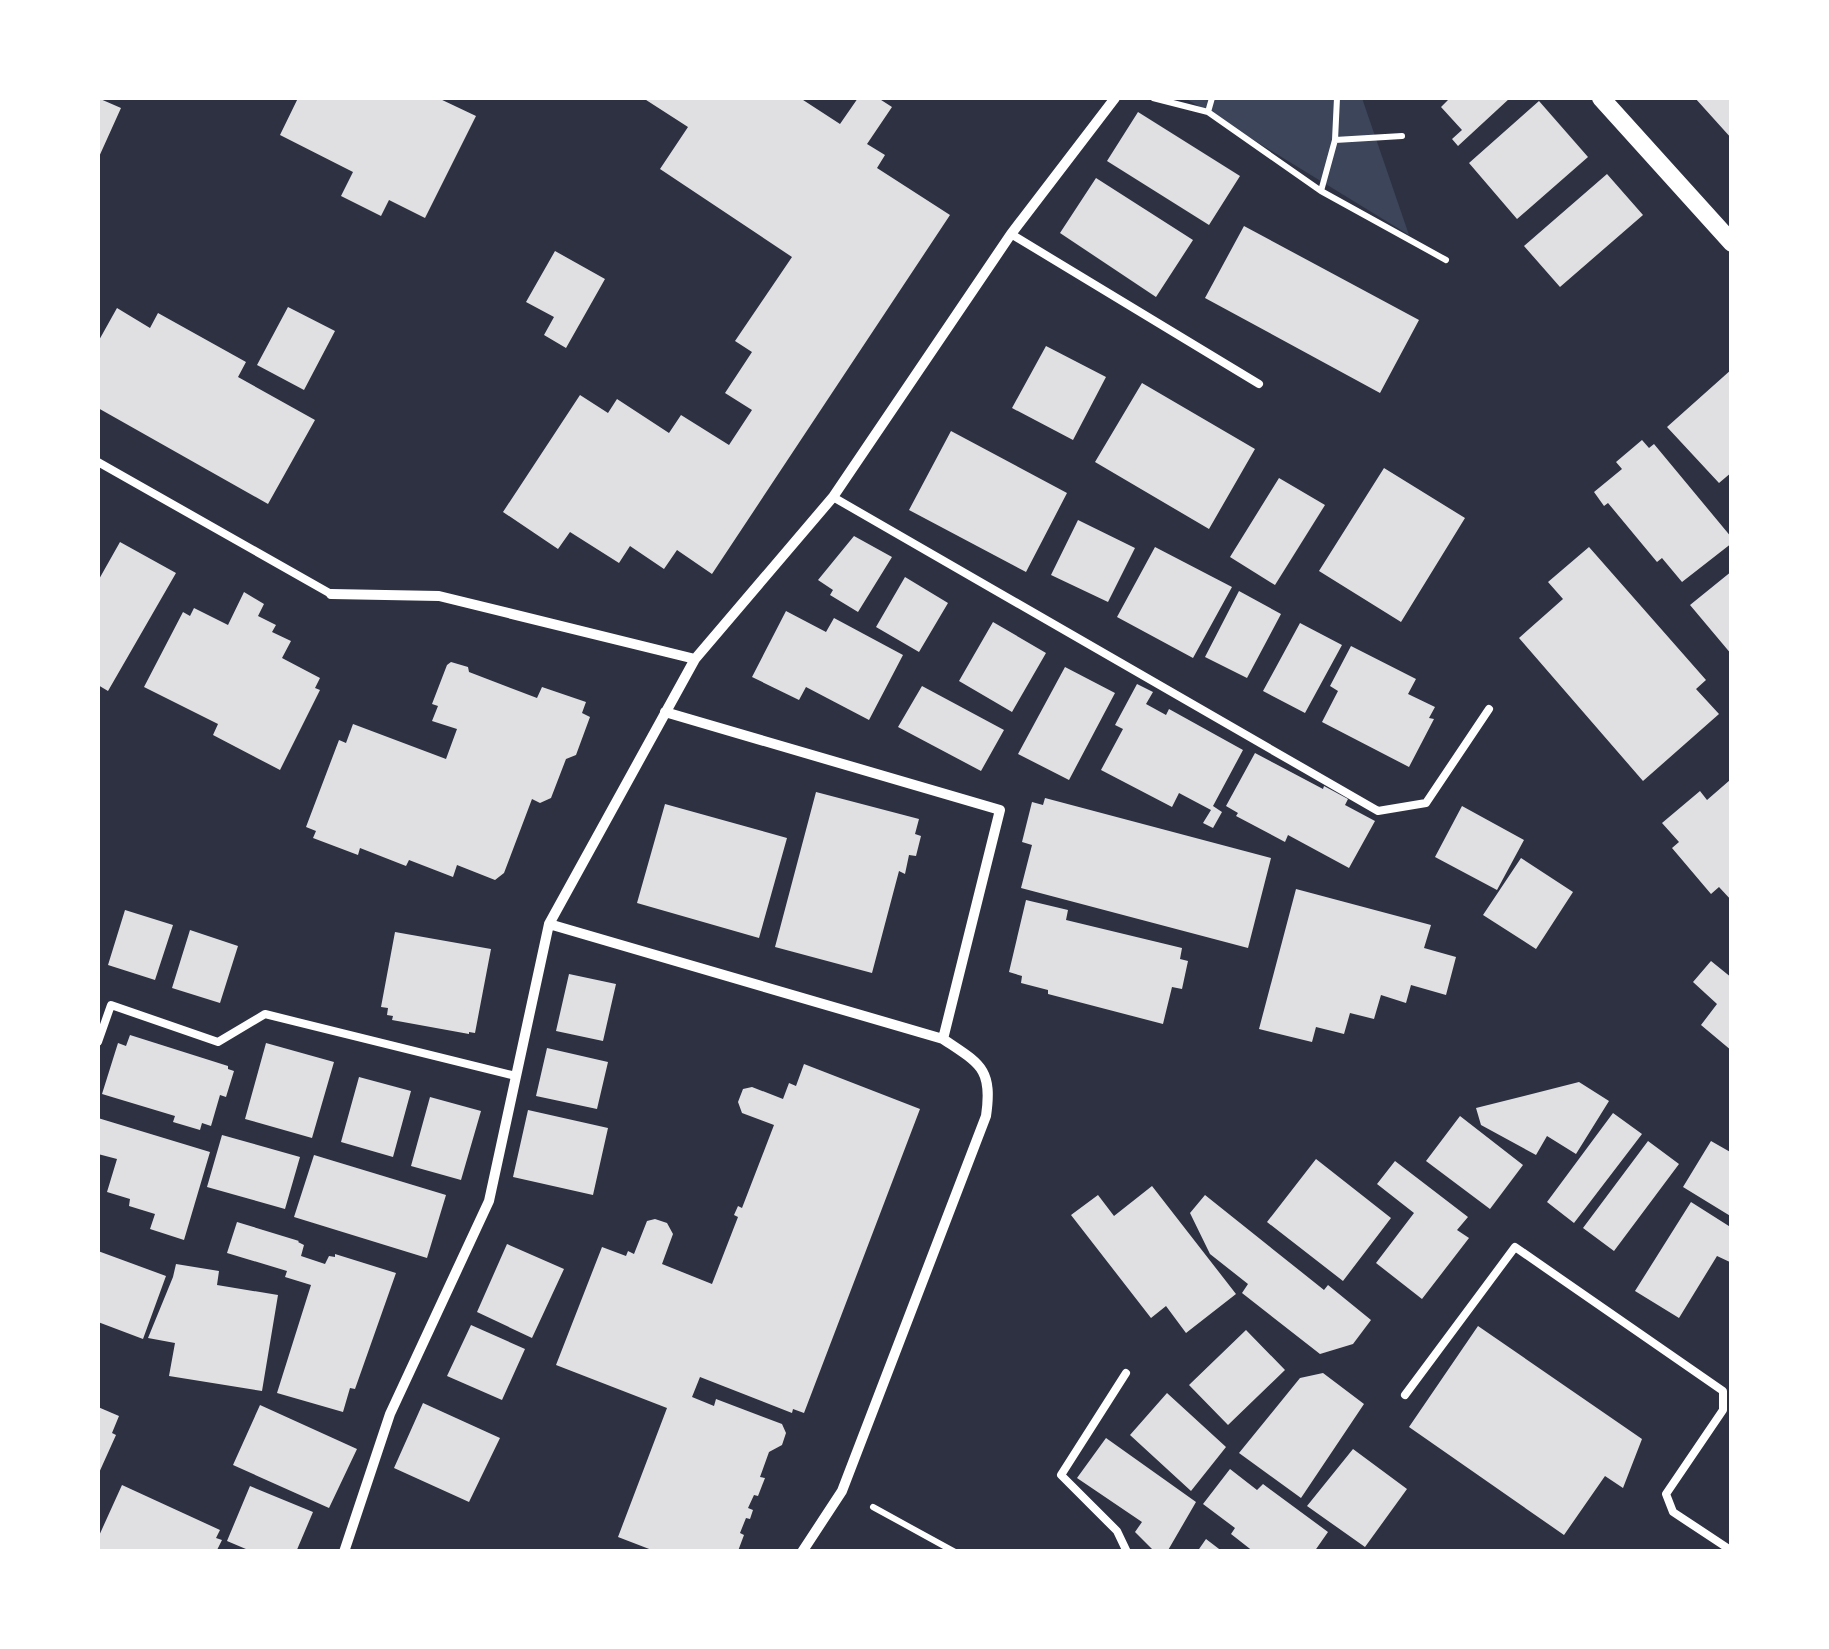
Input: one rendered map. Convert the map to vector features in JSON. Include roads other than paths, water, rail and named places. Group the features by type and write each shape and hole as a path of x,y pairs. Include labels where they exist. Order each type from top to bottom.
{"street":[{"path":"344,1552 390,1414 488,1201 549,924 695,659 833,497 1011,234 1115,98"},
{"path":"1602,98 1732,243"},
{"path":"331,594 440,596 695,659"},
{"path":"665,712 1000,810 943,1039"},
{"path":"549,924 943,1039 979,1063 990,1090 986,1116 842,1491 802,1552"}],"lane":[{"path":"1011,234 1259,384"},
{"path":"98,462 331,594"},
{"path":"833,497 1378,811 1426,802 1490,709"},
{"path":"98,1042 111,1005 218,1042 265,1014 516,1076"},
{"path":"1405,1395 1515,1247 1723,1390 1723,1410 1666,1494 1673,1512 1732,1551"},
{"path":"1126,1374 1061,1476 1118,1531 1127,1552"}]}
